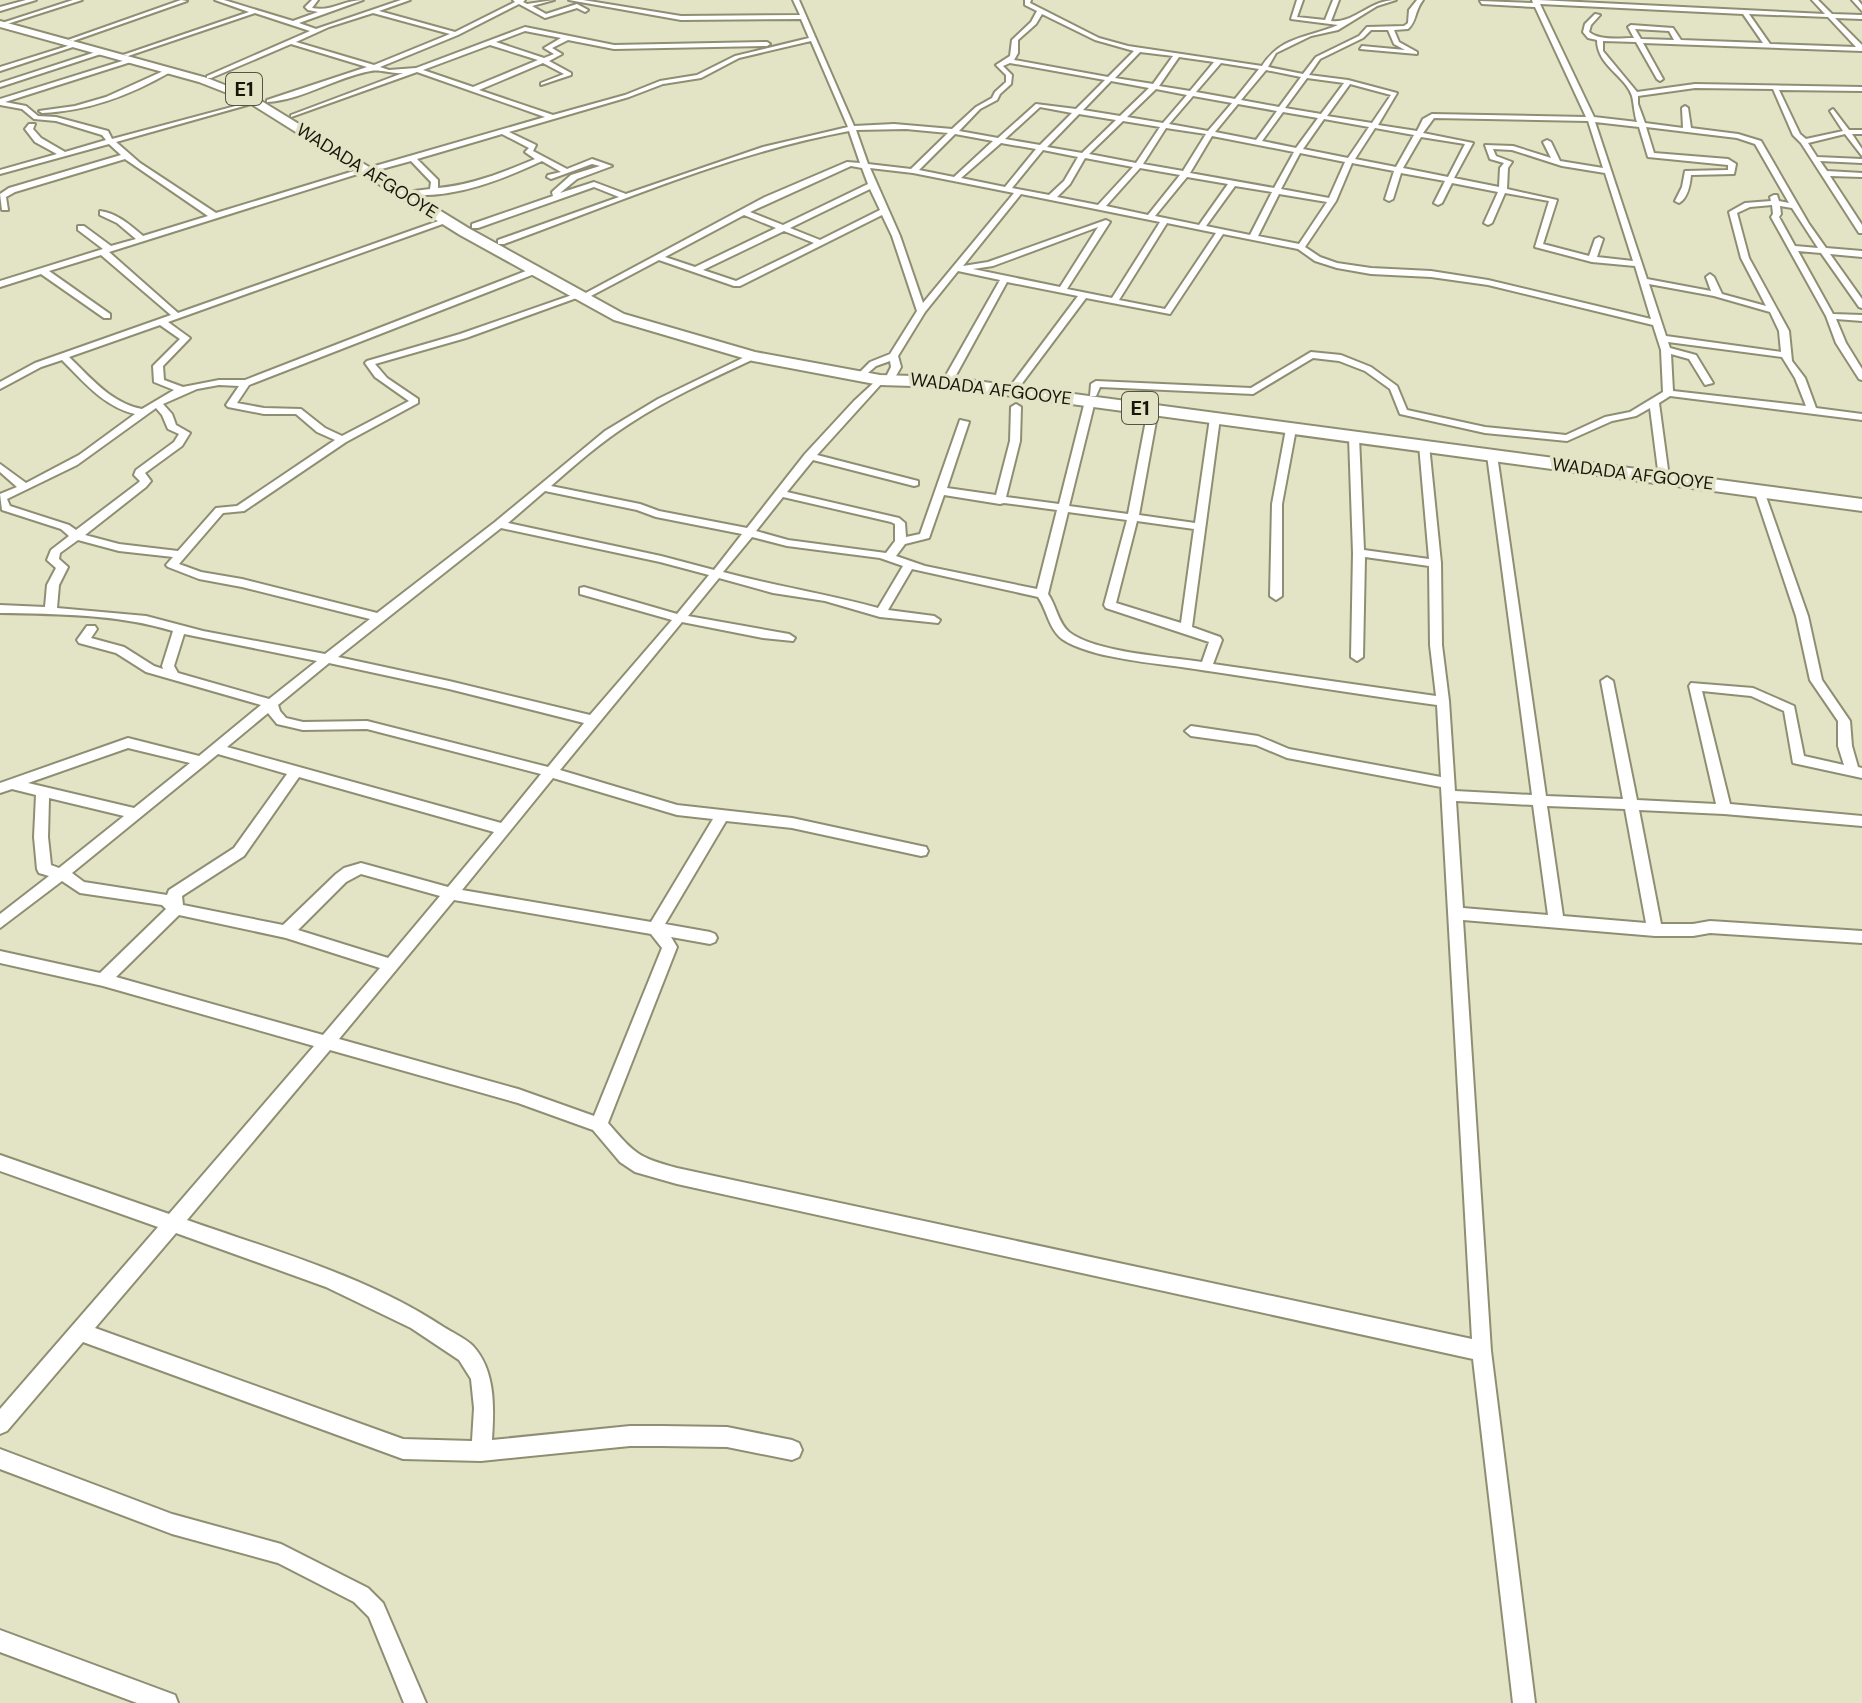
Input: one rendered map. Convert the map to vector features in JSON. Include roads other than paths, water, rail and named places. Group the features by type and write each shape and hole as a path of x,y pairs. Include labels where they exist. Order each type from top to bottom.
{"highway":[{"name":"WADADA AFGOOYE","path":"2,23 209,77 293,116 378,168 425,191 582,295 663,324 751,347 946,382 1862,497"},
{"name":"WADADA AFGOOYE","path":"74,42 262,101 447,221 534,271 642,325 753,356 1017,384 1153,410 1862,505"}],"street":[{"path":"0,9 33,0"},
{"path":"2,23 79,0"},
{"path":"218,0 317,31"},
{"path":"226,4 238,0"},
{"path":"315,0 308,7 325,12"},
{"path":"293,23 360,0"},
{"path":"392,0 404,1"},
{"path":"0,172 262,101 373,67 454,34 520,2 551,0"},
{"path":"589,4 605,0"},
{"path":"796,0 896,236 921,311"},
{"path":"1028,0 1027,4 1097,39 1137,51 1264,68 1348,82 1395,94 1349,162 1332,201 1301,247"},
{"path":"1300,0 1293,18 1369,28 1406,28 1411,23 1412,10 1420,0"},
{"path":"1327,22 1336,0"},
{"path":"1150,217 1185,174 1210,133 1274,52 1309,35 1336,29 1375,5 1393,0"},
{"path":"1815,0 1862,49"},
{"path":"1855,0 1862,9"},
{"path":"0,69 184,1"},
{"path":"209,77 317,31 404,1"},
{"path":"520,2 545,16 575,3 681,18 803,17"},
{"path":"1482,2 1862,17"},
{"path":"1536,2 1591,119 1644,281 1654,322 1666,350 1668,393"},
{"path":"575,3 631,20"},
{"path":"1780,7 1786,14"},
{"path":"0,102 256,11"},
{"path":"1010,61 1016,52 1015,40 1034,23 1040,11"},
{"path":"375,12 498,43 544,60 569,74 543,84"},
{"path":"1745,12 1769,47"},
{"path":"1597,15 1588,24 1586,32 1590,37 1600,39 1862,49"},
{"path":"1660,79 1631,27 1671,29 1679,43"},
{"path":"1257,143 1318,58 1361,37 1369,28"},
{"path":"1362,48 1415,53 1396,43 1390,28"},
{"path":"293,116 525,29 614,47 794,44"},
{"path":"1713,31 1724,44"},
{"path":"475,89 559,54 547,48 566,38"},
{"path":"378,168 505,133 627,96 662,82 699,77 737,57 813,39"},
{"path":"1600,39 1600,51 1635,94 1651,155 1728,161 1732,164 1731,172 1688,173 1679,201"},
{"path":"291,42 399,74 417,70 551,117"},
{"path":"1007,189 1041,149 1137,51"},
{"path":"0,85 102,52"},
{"path":"1051,198 1067,182 1082,157 1156,85 1177,56"},
{"path":"913,171 978,108 995,99 997,93 1009,83 1009,75 999,65 1010,61 1469,143 1438,203"},
{"path":"1100,208 1138,166 1164,126 1219,61"},
{"path":"0,102 53,111 136,88 170,70"},
{"path":"1734,76 1744,89"},
{"path":"1253,237 1297,152 1348,82"},
{"path":"1635,94 1695,86 1776,90 1862,89"},
{"path":"1776,90 1797,135 1817,159 1862,231"},
{"path":"956,179 1038,105 1210,133 1553,200 1538,245 1592,259 1638,264"},
{"path":"1685,108 1687,129"},
{"path":"28,109 36,118 56,119 105,133 108,141 126,156 213,215"},
{"path":"1833,111 1862,154"},
{"path":"1389,199 1398,171 1426,121 1432,116 1591,119 1738,136 1758,143 1779,175 1784,191 1862,305"},
{"path":"32,126 29,129 38,140 63,154"},
{"path":"501,242 746,155 852,129 909,127 953,132 1332,201"},
{"path":"1804,142 1846,132 1862,132"},
{"path":"505,133 529,144 533,147 529,152 567,172"},
{"path":"1547,142 1557,162"},
{"path":"1488,223 1503,190 1504,168 1508,162 1493,157 1488,147 1513,148 1557,162 1607,171"},
{"path":"5,208 2,196 12,190 126,156"},
{"path":"425,191 454,189 491,179 541,158"},
{"path":"413,159 435,182 425,191"},
{"path":"1817,159 1862,161"},
{"path":"551,177 592,161 608,166 574,177 554,197"},
{"path":"377,617 199,575 172,565 220,510 240,509 342,440 415,401 405,390 375,374 370,363 450,340 582,295 743,212 850,164 913,171 1301,247 1310,257 1352,269 1429,273 1591,305 1654,322"},
{"path":"0,284 364,169"},
{"path":"1824,173 1862,175"},
{"path":"1201,227 1233,183"},
{"path":"475,226 594,184 626,197"},
{"path":"696,270 872,185"},
{"path":"1784,191 1774,194 1775,217 1862,377"},
{"path":"0,1424 325,1044 591,720 718,573 778,493 882,370 921,311 959,269 1003,208 1019,192"},
{"path":"1795,206 1747,204 1733,212 1741,249 1784,331 1788,348 1786,355 1800,378 1812,410"},
{"path":"658,257 737,284 884,211"},
{"path":"1063,289 1113,211"},
{"path":"743,212 819,242"},
{"path":"103,213 120,221 141,239"},
{"path":"1851,215 1862,217"},
{"path":"1114,301 1165,220"},
{"path":"0,386 26,370 63,356 447,221"},
{"path":"959,269 990,264 1106,222"},
{"path":"81,228 177,316"},
{"path":"959,269 1167,312 1221,231"},
{"path":"1592,259 1599,239"},
{"path":"1792,248 1862,254"},
{"path":"41,270 107,316"},
{"path":"181,555 149,552 76,535 65,527 6,508 0,497 25,488 86,456 142,412 180,389 220,381 246,383 534,271"},
{"path":"1710,277 1716,294"},
{"path":"950,377 1005,278"},
{"path":"1644,281 1716,294 1771,310"},
{"path":"1017,384 1084,294"},
{"path":"1830,316 1862,318"},
{"path":"161,322 185,338 181,346 166,354 158,366 159,382 180,389"},
{"path":"1662,338 1786,355"},
{"path":"1666,350 1693,357 1708,383"},
{"path":"1042,594 1096,384 1253,391 1311,355 1341,358 1368,369 1394,388 1403,412 1485,430 1567,438 1609,419 1633,414 1668,393 1862,417"},
{"path":"63,356 103,394 130,411 142,412"},
{"path":"0,922 202,761 326,657 499,524 612,431 674,395 753,356"},
{"path":"246,383 231,405 264,411 298,411 321,430 342,440"},
{"path":"51,609 52,587 62,567 53,555 142,485 146,481 139,475 140,472 178,444 185,433 172,427 167,414 157,404 161,400"},
{"path":"1654,402 1663,470"},
{"path":"1000,501 1015,441 1016,407"},
{"path":"1153,410 1133,516 1110,605 1216,640 1206,667"},
{"path":"1186,629 1215,418"},
{"path":"901,541 925,536 964,422"},
{"path":"1276,596 1277,504 1291,429"},
{"path":"1354,437 1359,553 1357,657"},
{"path":"1424,445 1435,563 1436,645 1443,701 1482,1351 1524,1703"},
{"path":"1492,455 1556,921"},
{"path":"809,456 914,483"},
{"path":"0,467 25,488"},
{"path":"542,487 787,543 889,557 1042,594 1051,604 1054,624 1067,637 1124,654 1443,701"},
{"path":"1759,490 1802,616 1816,680 1844,721 1845,746 1857,771"},
{"path":"942,491 1200,527"},
{"path":"778,493 895,520 900,523 901,541 889,557"},
{"path":"499,524 880,613 934,620"},
{"path":"1359,553 1435,563"},
{"path":"880,613 910,564"},
{"path":"584,591 678,618 747,633 789,638"},
{"path":"0,609 51,609 146,620 179,630 326,657 392,675 453,683 591,720"},
{"path":"91,629 83,640 120,650 150,669 272,704"},
{"path":"172,673 168,666 179,630"},
{"path":"1607,681 1655,930"},
{"path":"1724,809 1695,686 1753,692 1790,709 1798,760 1857,771"},
{"path":"272,704 274,713 282,721 303,726 367,725 550,772 677,810 792,823 921,851"},
{"path":"1191,731 1258,741 1287,753 1447,790 1539,800 1724,809 1862,821"},
{"path":"4,784 128,743 202,761"},
{"path":"216,749 503,829"},
{"path":"176,909 174,894 239,852 295,773"},
{"path":"4,784 136,814"},
{"path":"43,791 41,837 44,869 62,874 80,887 166,900 176,909 286,932 390,965"},
{"path":"655,928 721,817"},
{"path":"286,932 341,878 361,868 451,894 710,938"},
{"path":"103,980 176,909"},
{"path":"1455,913 1655,930 1710,927 1862,937"},
{"path":"599,1125 670,947 655,928"},
{"path":"0,957 103,980 325,1044 458,1078 599,1125 626,1156 641,1166 677,1176 1482,1351"},
{"path":"0,1163 330,1279 418,1321 466,1353 480,1377 484,1408 481,1451"},
{"path":"80,1332 403,1449 481,1451 651,1436 727,1437 792,1450"},
{"path":"0,1459 172,1524 281,1554 361,1595 376,1610 415,1703"},
{"path":"0,1641 122,1696 167,1703"}]}
